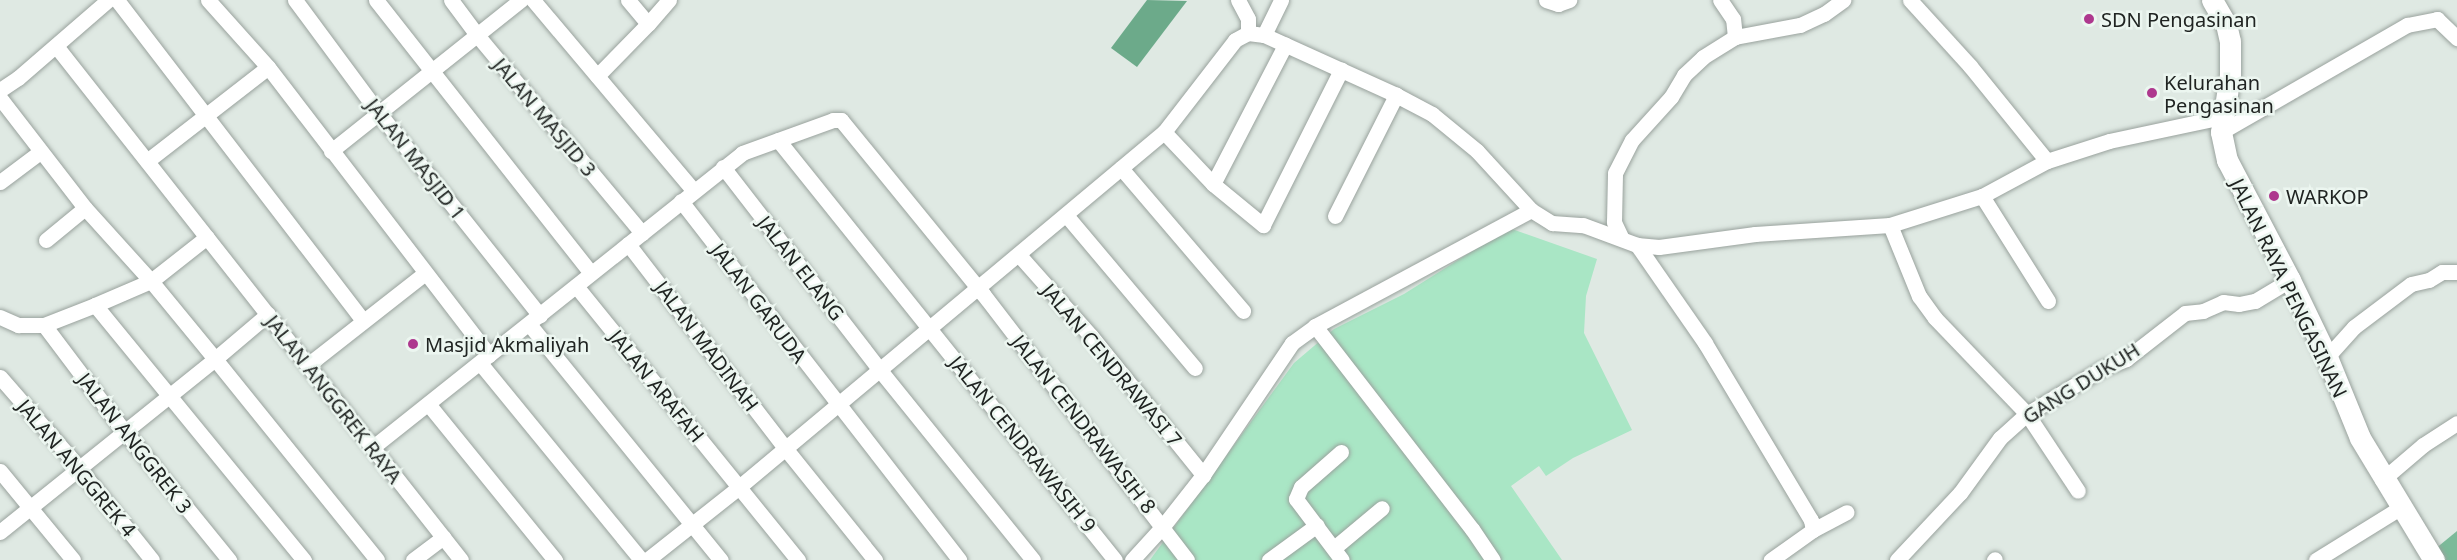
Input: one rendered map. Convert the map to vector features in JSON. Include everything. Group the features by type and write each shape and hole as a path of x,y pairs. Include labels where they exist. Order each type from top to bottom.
{"main road":[{"name":"JALAN RAYA PENGASINAN","path":"2212,0 2226,24 2230,41 2230,75 2221,124 2227,160 2290,280 2360,438 2382,480 2433,560"}],"street":[{"path":"0,90 56,46 108,0"},
{"path":"117,0 363,321"},
{"path":"208,0 268,67 425,273 485,359 641,560"},
{"name":"JALAN MASJID 1","path":"295,0 534,320 721,560"},
{"path":"376,0 430,72 591,273"},
{"name":"JALAN MASJID 3","path":"451,0 477,35 642,233"},
{"path":"331,151 521,0"},
{"path":"533,0 693,190"},
{"path":"628,0 648,24"},
{"path":"597,76 669,0"},
{"path":"1238,0 1256,34 1341,70 1432,114 1458,133 1530,210 1552,223 1583,225 1637,245 1659,247 1755,234 1890,225 1982,196 2047,161 2109,141 2221,124 2407,26 2437,19 2457,38"},
{"path":"646,560 739,487 879,369 979,289 1164,132 1236,40 1256,34 1281,0"},
{"path":"1546,0 1558,4 1569,0"},
{"path":"1720,0 1733,19 1735,37"},
{"path":"1617,236 1614,222 1615,174 1632,140 1671,97 1684,75 1703,57 1735,37 1800,25 1824,14 1843,0"},
{"path":"1910,0 1970,66 2047,161"},
{"path":"1213,184 1285,45"},
{"name":"JALAN ANGGREK RAYA","path":"56,46 309,364 461,560"},
{"path":"147,161 268,67"},
{"path":"1164,132 1213,184 1263,225 1341,70"},
{"path":"1335,216 1396,95"},
{"path":"0,99 85,208 151,281 215,358 377,560"},
{"name":"JALAN CENDRAWASIH 8","path":"778,140 841,120 979,289 1187,560"},
{"path":"373,447 429,405 723,167 742,153 778,140"},
{"name":"JALAN CENDRAWASIH 9","path":"778,140 1115,560"},
{"path":"0,182 40,152"},
{"name":"JALAN ELANG","path":"723,167 879,369 1033,560"},
{"path":"1121,168 1243,311"},
{"path":"1982,196 2048,301"},
{"name":"JALAN GARUDA","path":"681,201 958,560"},
{"path":"46,240 85,208"},
{"path":"1132,560 1163,526 1203,475 1242,422 1292,343 1315,326 1530,210"},
{"path":"1066,215 1195,368"},
{"path":"1890,225 1919,296 1935,318 2026,414 2078,491"},
{"path":"0,317 18,325 44,325 151,281 207,237"},
{"name":"JALAN MADINAH","path":"628,244 785,448 875,560"},
{"path":"1637,245 1705,343 1811,520 1813,530"},
{"name":"JALAN CENDRAWASI 7","path":"1019,255 1090,336 1203,475"},
{"path":"2326,357 2354,327 2411,284 2428,280 2442,272 2457,272"},
{"path":"309,364 425,273"},
{"name":"GANG DUKUH","path":"1897,560 1960,493 2000,438 2026,414 2103,368 2126,358 2185,313 2203,311 2223,302 2239,304 2255,300 2290,280"},
{"name":"JALAN ARAFAH","path":"576,286 798,560"},
{"path":"95,305 304,560"},
{"path":"0,532 124,431 171,396 268,314"},
{"name":"JALAN ANGGREK 3","path":"44,325 124,431 229,560"},
{"path":"1315,326 1472,529 1493,560"},
{"name":"JALAN ANGGREK 4","path":"0,377 79,468 152,560"},
{"path":"429,405 555,560"},
{"path":"2382,480 2423,445 2457,423"},
{"path":"1341,452 1297,492 1296,499 1338,554 1382,508"},
{"path":"0,471 73,560"},
{"path":"2316,560 2400,508"},
{"path":"1771,560 1813,530 1847,512"},
{"path":"1269,560 1317,525"},
{"path":"413,560 443,537"}],"shaded area":[{"path":"1147,0 1187,1 1137,67 1111,48"},
{"path":"1509,228 1597,259 1586,296 1584,333 1632,430 1573,458 1546,476 1539,466 1511,486 1562,560 1150,560 1294,363 1334,329 1404,294"},
{"path":"2457,531 2457,560 2433,560 2429,554"}],"place":[{"name":"SDN Pengasinan","path":"2089,19"},
{"name":"Kelurahan Pengasinan","path":"2152,93"},
{"name":"WARKOP","path":"2274,196"},
{"name":"Masjid Akmaliyah","path":"413,344"}]}
